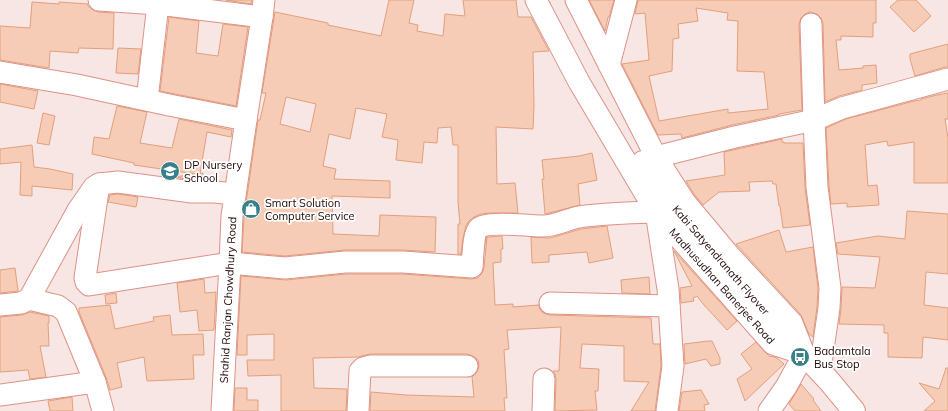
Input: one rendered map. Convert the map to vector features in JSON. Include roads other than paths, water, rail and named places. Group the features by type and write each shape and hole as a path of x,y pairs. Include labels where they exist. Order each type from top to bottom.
{"main road":[{"name":"Kabi Satyendranath Flyover","path":"650,159 661,189 684,220 820,370 854,411"}],"street":[{"path":"99,0 263,9"},
{"name":"Madhusudhan Banerjee Road","path":"536,0 580,82 656,212 773,344 804,354"},
{"path":"576,0 609,65 650,159 730,256 792,323 804,354 786,387 769,411"},
{"path":"609,65 626,0"},
{"path":"147,100 158,4"},
{"name":"Shahid Ranjan Chowdhury Road","path":"222,411 232,216 263,9"},
{"path":"811,24 818,187 830,288 829,308 820,370"},
{"path":"0,72 77,85 246,120"},
{"path":"650,159 736,137 814,120 842,108 948,79"},
{"path":"0,305 21,303 29,299 78,210 94,187 99,184 118,182 192,192 236,194"},
{"path":"99,184 85,278 89,285 230,263 285,268 345,262 403,262 472,267 476,234 479,228 486,225 520,224 546,226 578,217 617,213 656,212 668,290 673,366 667,411"},
{"path":"29,299 58,306 66,312 95,382 103,411"},
{"path":"550,303 669,306"},
{"path":"358,411 360,371 363,368 370,366 467,366"},
{"path":"543,411 544,379"},
{"path":"0,395 95,382"}],"place":[{"name":"DP Nursery School","path":"170,171"},
{"name":"Smart Solution Computer Service","path":"251,209"},
{"name":"Badamtala Bus Stop","path":"800,357"}]}
